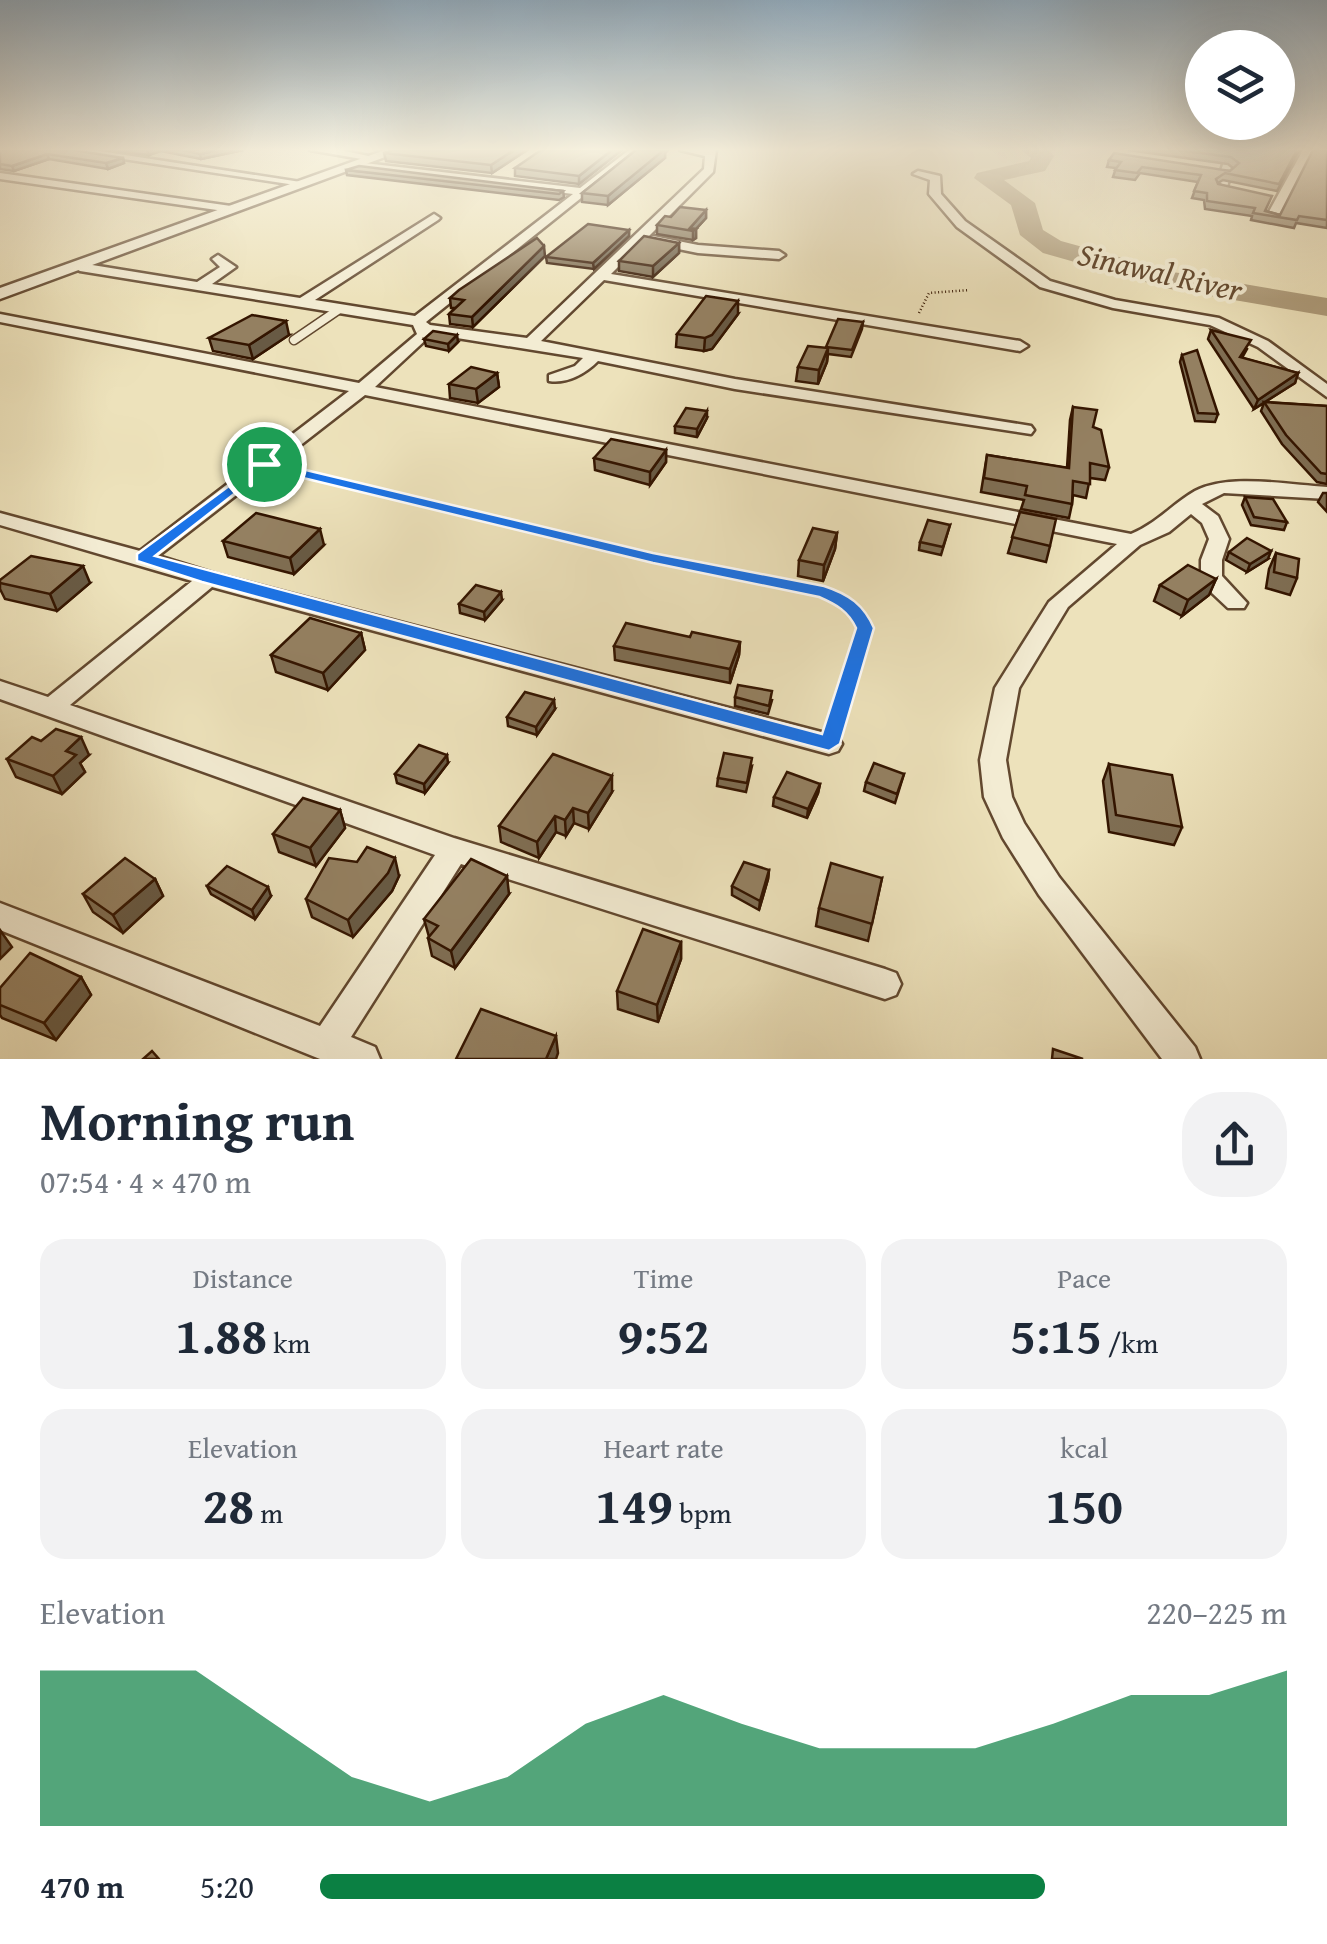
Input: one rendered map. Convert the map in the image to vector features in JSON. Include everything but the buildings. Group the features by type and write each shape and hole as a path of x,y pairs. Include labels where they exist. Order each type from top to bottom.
{"street":[{"path":"164,199 231,209"},
{"path":"0,294 257,199"},
{"path":"143,558 418,344 422,325 575,199"},
{"path":"530,343 680,199"},
{"path":"941,199 961,224 1045,284 1113,304 1214,321 1263,344 1327,392"},
{"path":"1272,217 1278,199"},
{"path":"300,304 434,218"},
{"path":"642,238 698,249 778,255"},
{"path":"200,286 229,268 218,259"},
{"path":"80,266 530,343 736,384 1025,430"},
{"path":"601,276 1020,346"},
{"path":"0,318 1133,541"},
{"path":"554,378 581,369 594,356"},
{"path":"1184,1059 1050,886 998,796 992,760 1007,688 1045,621 1081,582 1133,541 1162,528 1200,496 1222,487 1327,493"},
{"path":"1192,506 1212,520 1219,540 1209,566 1213,583 1236,603"},
{"path":"0,519 829,744"},
{"path":"51,708 208,578"},
{"path":"0,690 454,850 885,984"},
{"path":"327,1044 454,850"},
{"path":"0,916 363,1059"}],"lane":[{"path":"294,340 338,310"}],"path":[{"path":"905,328 923,309 926,295 969,290"},
{"path":"264,464 653,558 824,592 843,601 858,613 865,628 829,744"}],"waterway":[{"name":"Sinawal River","path":"1018,199 1026,208 1026,222 1033,235 1052,247 1170,280 1327,307"}],"route":[{"path":"264,464 653,558 824,592 843,601 858,613 865,628 829,744 143,558 264,464"}]}
